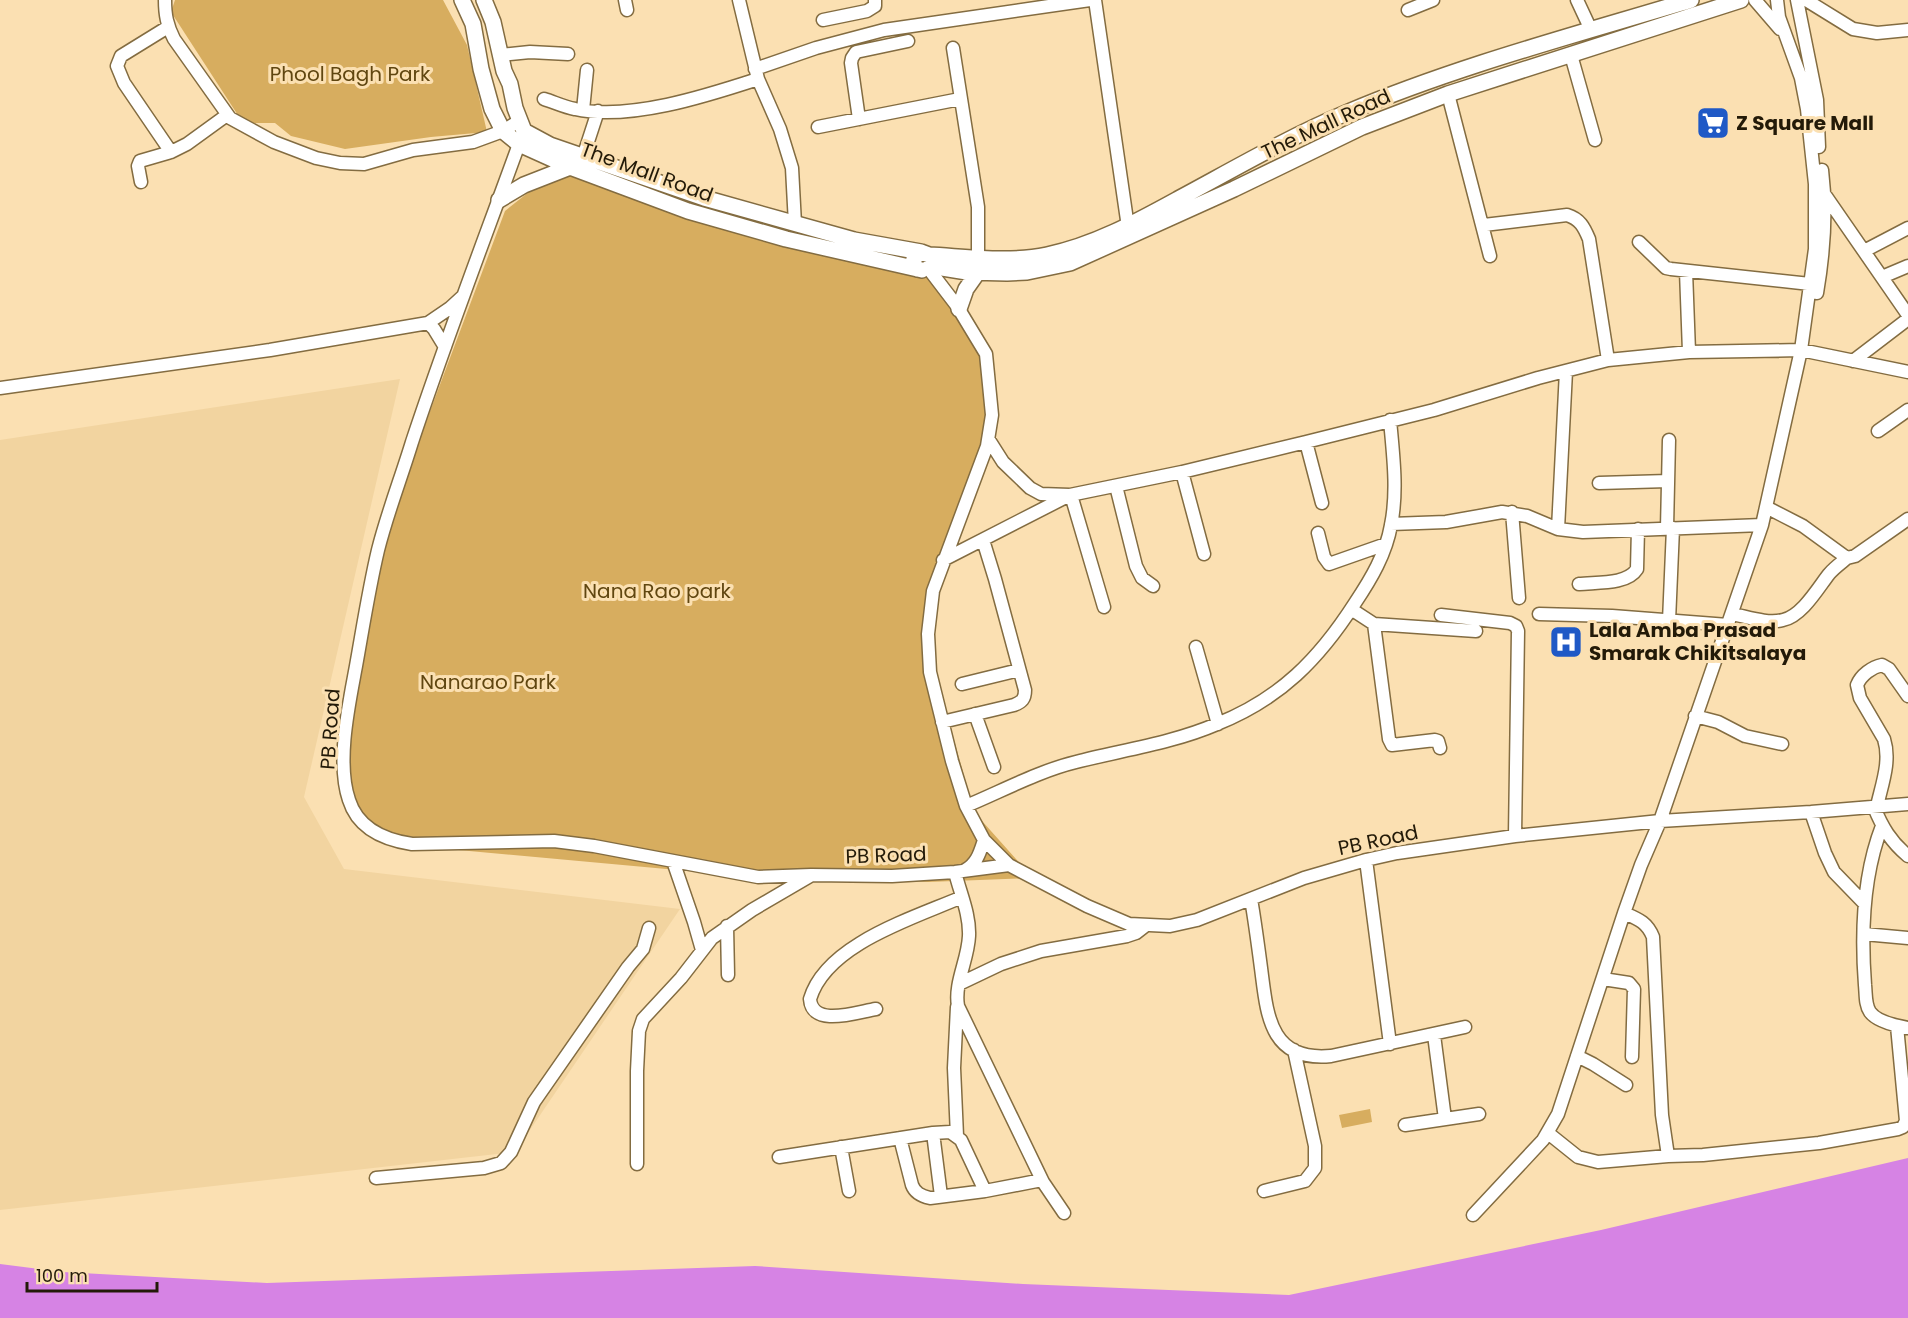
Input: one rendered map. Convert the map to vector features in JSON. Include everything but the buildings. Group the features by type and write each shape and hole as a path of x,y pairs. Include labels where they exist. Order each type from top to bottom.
{"main road":[{"name":"The Mall Road","path":"462,0 473,24 481,69 492,109 503,131 521,132 583,157 704,198 925,262"},
{"name":"The Mall Road","path":"521,132 570,167 688,211 786,239 925,262 978,265 1007,273 1052,268 1070,263 1128,232 1254,158 1356,109 1461,70 1690,0"},
{"name":"The Mall Road","path":"1128,232 1362,127 1448,94 1741,0"},
{"path":"489,2 500,55 521,132"},
{"path":"499,200 524,185 570,167"},
{"path":"958,309 978,265"}],"street":[{"path":"165,0 168,27 227,115 246,128 288,148 316,158 351,164 371,163 429,147 473,142 503,131"},
{"path":"739,0 756,74 780,129 792,168 795,224"},
{"path":"823,20 867,11 875,6 875,0"},
{"path":"544,99 583,110 662,107 756,74 816,48 884,30 1091,0 1128,232"},
{"path":"1408,10 1432,0"},
{"path":"1577,0 1591,30"},
{"path":"1755,0 1765,8 1786,37"},
{"path":"1777,0 1779,17 1801,78 1815,184 1815,238 1805,351"},
{"path":"1473,1215 1548,1133 1565,1098 1624,913 1660,821 1762,525 1809,339 1823,257 1824,193 1818,141 1817,100 1797,0"},
{"path":"1806,0 1853,29 1877,33 1908,30"},
{"path":"168,27 121,56 117,66 124,82 171,152"},
{"path":"859,119 851,63 854,54 908,41"},
{"path":"953,48 978,207 978,265"},
{"path":"500,55 530,52 568,54"},
{"path":"1570,55 1595,140"},
{"path":"583,110 587,70"},
{"path":"1448,94 1484,225 1490,256"},
{"path":"818,127 960,99"},
{"path":"1356,109 1362,127"},
{"path":"583,157 598,111"},
{"path":"141,182 138,163 187,144 227,115"},
{"name":"PB Road","path":"521,132 499,200 445,347 378,548 363,617 345,733 344,757 349,800 354,812 379,836 412,844 554,841 594,846 758,877 892,876 1009,865 1087,906 1129,924 1170,926 1197,920 1304,878 1397,853 1515,836 1660,821 1908,804"},
{"path":"1824,193 1908,317 1853,361"},
{"path":"1484,225 1567,215 1575,218 1584,226 1589,239 1608,360"},
{"path":"1864,251 1908,228"},
{"path":"1639,242 1666,268 1810,284"},
{"path":"925,262 983,347 988,360 992,415 989,440 943,560 930,601 928,634 930,672 952,761 966,806 984,840 1009,865"},
{"path":"1882,277 1908,266"},
{"path":"1686,271 1689,352"},
{"path":"0,388 270,350 428,323 465,294"},
{"path":"428,323 445,347"},
{"path":"989,440 1003,462 1030,488 1041,494 1071,495 1182,472 1306,442 1464,401 1566,370 1608,360 1689,352 1805,351 1908,372"},
{"path":"1558,529 1566,370"},
{"path":"1878,431 1908,410"},
{"path":"966,806 1074,762 1195,732 1218,724 1274,694 1298,676 1326,645 1370,581 1386,544 1391,524 1394,491 1390,420"},
{"path":"1669,440 1669,621"},
{"path":"1306,442 1322,503"},
{"path":"1182,472 1204,554"},
{"path":"1599,483 1668,481"},
{"path":"1116,486 1136,566 1142,578 1153,586"},
{"path":"943,560 1071,495"},
{"path":"1071,495 1104,607"},
{"path":"1766,507 1803,526 1846,558"},
{"path":"1391,524 1446,522 1490,513 1512,512 1558,529 1583,532 1762,525"},
{"path":"1512,512 1519,598"},
{"path":"1539,614 1612,616 1669,621 1784,620 1794,615 1810,601 1831,572 1846,558 1855,556 1908,519"},
{"path":"1580,584 1625,579 1634,574 1637,569 1638,529"},
{"path":"1318,533 1324,557 1329,564 1386,544"},
{"path":"942,722 1014,705 1023,700 1025,690 982,540"},
{"path":"1351,609 1374,624 1476,631"},
{"path":"1441,615 1510,623 1516,626 1518,631 1515,836"},
{"path":"1374,624 1389,739 1392,744 1399,745 1435,740 1440,744 1440,748"},
{"path":"1196,647 1218,724"},
{"path":"1908,696 1889,669 1882,665 1862,677 1857,685 1860,698 1887,746 1887,761 1875,807 1882,826 1895,845 1908,856"},
{"path":"962,684 1019,670"},
{"path":"975,714 994,767"},
{"path":"1695,716 1725,726 1745,736 1782,744"},
{"path":"1811,812 1834,872 1865,904"},
{"path":"1548,1133 1578,1157 1598,1162 1703,1155 1820,1143 1903,1127 1906,1121 1903,1027 1872,1015 1867,1006 1865,904 1874,850 1882,826"},
{"path":"984,840 979,856 970,868 960,871 969,936 956,999 1042,1180 1064,1213"},
{"path":"1366,860 1390,1044"},
{"path":"673,861 702,950"},
{"path":"637,1164 638,1045 639,1031 647,1013 681,978 712,938 727,926 811,875"},
{"path":"876,1009 826,1016 812,1010 810,999 824,971 851,948 868,938 962,897"},
{"path":"1251,899 1267,1016 1277,1035 1293,1050 1314,1058 1465,1027"},
{"path":"1624,913 1647,924 1653,937 1662,1115 1668,1156"},
{"path":"727,926 728,975"},
{"path":"960,984 1020,957 1066,945 1127,936 1145,926"},
{"path":"376,1178 484,1168 501,1163 511,1152 534,1102 643,949 649,928"},
{"path":"1864,934 1908,938"},
{"path":"1603,980 1629,983 1634,989 1632,1057"},
{"path":"957,1136 954,1068 958,1006"},
{"path":"1434,1035 1445,1119"},
{"path":"1264,1191 1305,1180 1315,1168 1315,1146 1293,1050"},
{"path":"1577,1056 1626,1085"},
{"path":"1405,1125 1479,1114"},
{"path":"779,1157 950,1132 961,1140 985,1191"},
{"path":"933,1133 941,1196"},
{"path":"900,1138 914,1190 923,1197 985,1191 1042,1180"},
{"path":"841,1147 849,1191"}],"shaded area":[{"path":"400,379 304,797 344,869 680,909 515,1152 0,1210 0,440"},
{"path":"1908,1158 1908,1318 0,1318 0,1264 63,1272 267,1283 755,1266 1023,1284 1289,1295 1601,1230"}],"green space":[{"name":"Phool Bagh Park","path":"175,0 443,0 467,45 487,132 345,149 291,136 275,123 243,123 171,12"},
{"name":"Nana Rao park","path":"571,174 925,272 958,310 988,366 991,420 942,560 930,653 974,812 1033,878 928,882 721,874 393,844 347,807 346,707 377,553 505,211 539,184"},
{"path":"1370,1109 1372,1122 1342,1128 1339,1115"}],"place":[{"name":"Z Square Mall","path":"1713,123"},
{"name":"Lala Amba Prasad Smarak Chikitsalaya","path":"1566,642"}],"park label":[{"name":"Nanarao Park","path":"488,682"}]}
